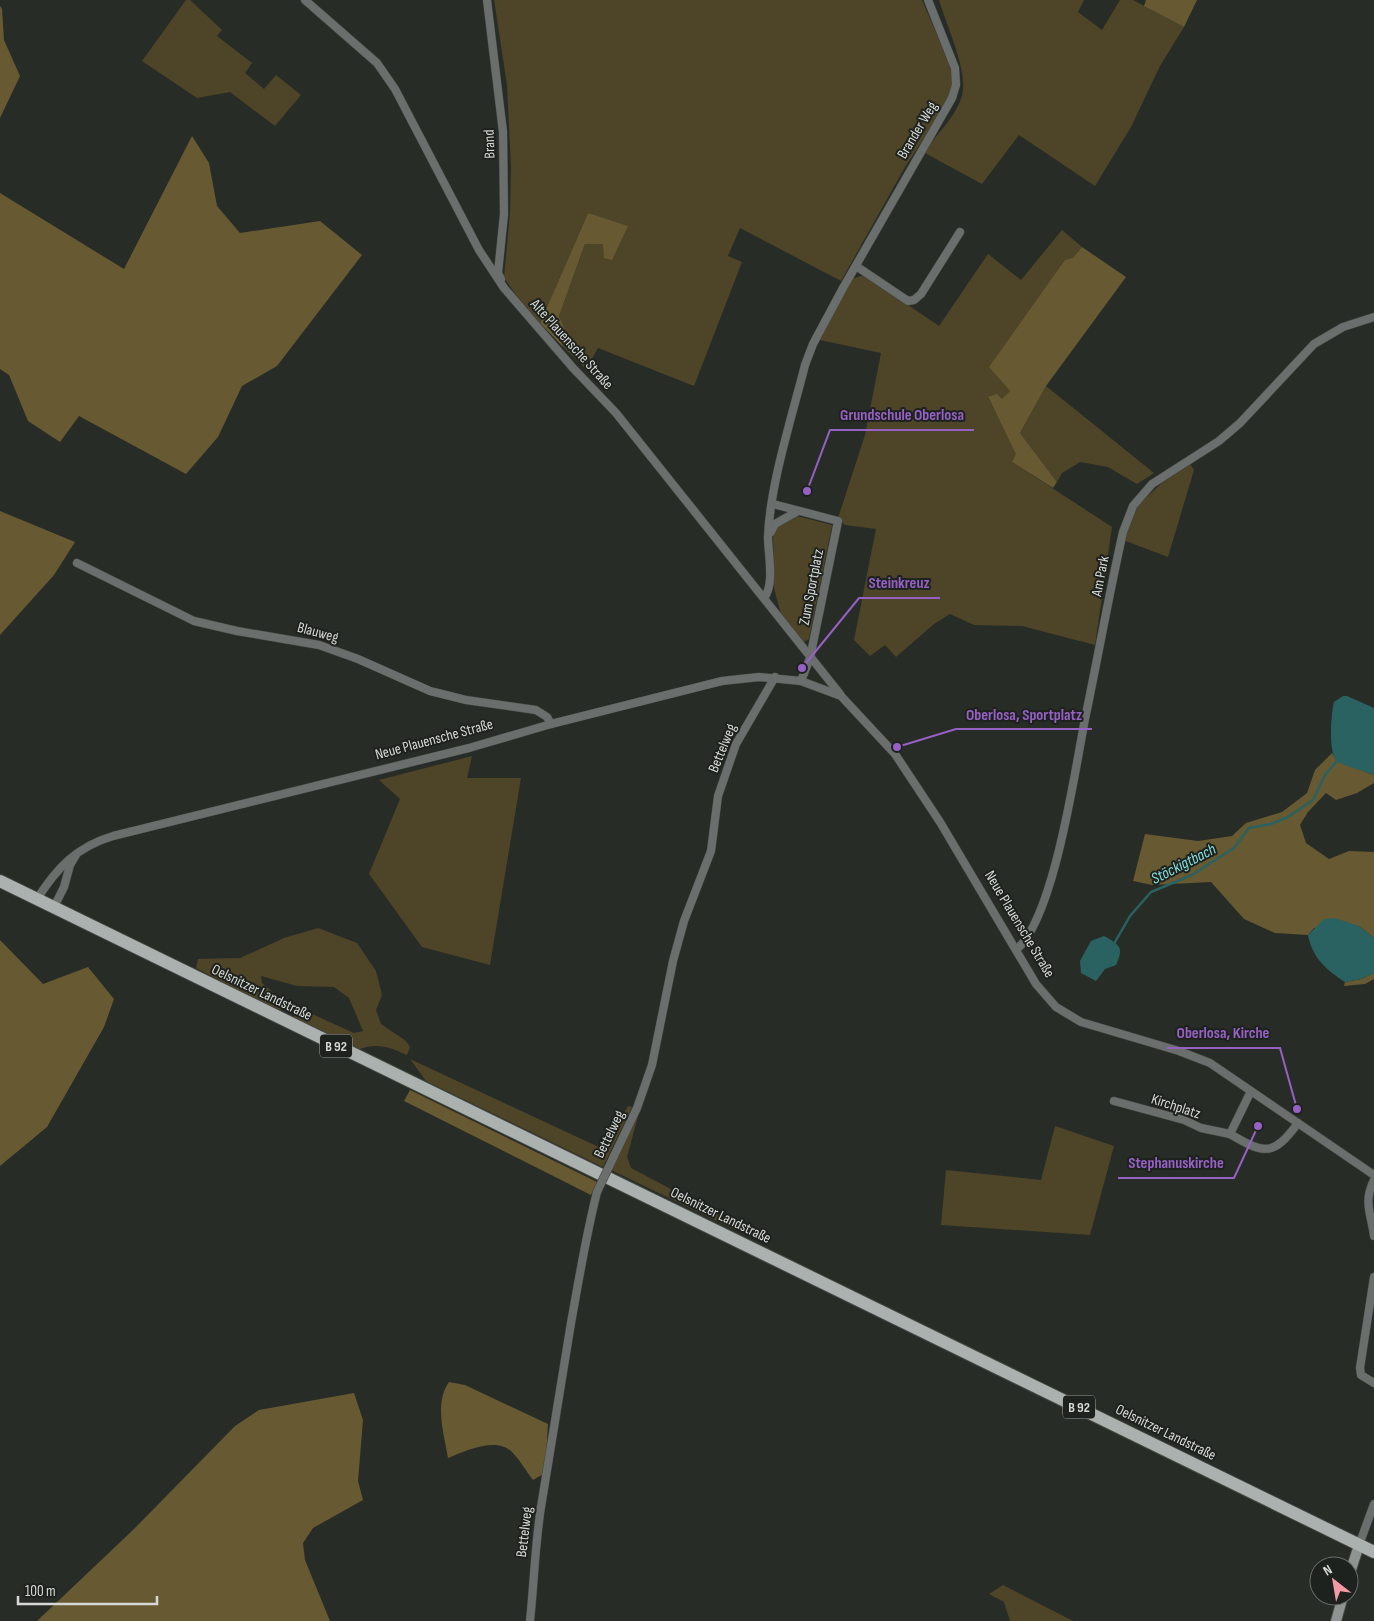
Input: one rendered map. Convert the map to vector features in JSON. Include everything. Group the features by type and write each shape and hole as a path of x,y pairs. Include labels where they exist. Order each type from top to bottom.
{"main road":[{"name":"B 92","path":"0,881 54,907"},
{"name":"Oelsnitzer Landstraße","path":"54,907 1374,1552"}],"street":[{"name":"Alte Plauensche Straße","path":"305,0 377,63 395,89 479,250 504,288 573,368 616,413 841,696"},
{"name":"Brand","path":"487,0 503,132 504,214 498,272 504,288"},
{"name":"Brander Weg","path":"764,598 769,583 768,536 773,504 805,365 813,344 900,185 952,98 956,85 955,68 928,0"},
{"path":"856,266 908,301 914,300 921,294 960,232"},
{"name":"Am Park","path":"1016,950 1024,943 1033,925 1057,860 1123,532 1133,506 1152,484 1219,442 1240,423 1314,344 1343,328 1374,316"},
{"path":"773,504 798,511"},
{"path":"768,536 775,524 798,511"},
{"name":"Zum Sportplatz","path":"798,511 838,521 810,658"},
{"name":"Blauweg","path":"77,563 194,621 238,631 319,645 358,659 430,691 466,700 536,710 547,717 550,724"},
{"path":"801,680 810,658"},
{"name":"Neue Plauensche Straße","path":"37,899 56,871 78,851 97,841 113,836 469,748 550,724 722,681 748,677 775,677 801,680 841,696 895,754 940,822 1036,984 1056,1007 1081,1022 1179,1051 1210,1063 1374,1175"},
{"name":"Bettelweg","path":"530,1621 541,1507 549,1471 557,1402 586,1232 596,1192 637,1108 652,1065 673,961 684,921 711,851 718,796 736,744 775,677"},
{"path":"54,907 64,887 70,865 78,851"},
{"path":"1230,1134 1251,1091"},
{"name":"Kirchplatz","path":"1114,1101 1184,1120 1200,1128 1230,1134 1249,1146 1261,1150 1274,1147 1284,1141 1298,1123"},
{"path":"1374,1180 1368,1192 1368,1208 1374,1236"},
{"path":"1374,1277 1360,1368 1361,1375 1374,1383"},
{"path":"1355,1556 1374,1504"},
{"path":"1336,1621 1340,1606"}],"shaded area":[{"path":"186,0 190,0 222,30 217,36 252,63 245,73 264,89 276,75 301,95 275,126 230,92 197,98 142,61"},
{"path":"494,0 922,0 949,63 954,85 949,100 905,167 841,281 740,228 728,256 742,262 694,386 598,348 586,369 562,346 568,336 559,316 585,244 603,244 612,260 588,213 540,323 504,278 510,213 511,167 507,85"},
{"path":"939,0 1084,0 1078,12 1102,30 1120,0 1133,0 1184,27 1160,66 1131,127 1095,186 1019,135 982,184 923,152 953,115 963,90 959,58"},
{"path":"1146,0 1197,0 1184,27 1144,6"},
{"path":"0,6 2,9 4,40 20,76 0,118"},
{"path":"192,136 209,163 217,206 240,233 320,221 362,255 277,366 242,386 218,437 186,474 79,416 60,442 28,421 9,375 0,369 0,193 124,269"},
{"path":"588,213 628,226 612,260 604,258 603,244 585,244 559,316 568,336 562,346 540,323"},
{"path":"1062,230 1082,247 990,367 1010,391 1002,400 988,398 1017,454 1012,462 1112,527 1095,645 1022,626 974,625 950,614 934,624 896,657 885,645 870,656 854,640 876,529 845,525 838,518 865,435 881,353 820,340 851,279 864,275 939,326 988,254 1021,280"},
{"path":"1082,247 1126,277 1046,386 1020,433 1057,482 1053,488 1012,462 1016,454 988,397 997,394 1002,399 1010,391 989,367 1065,260 1073,258"},
{"path":"1046,386 1154,473 1137,484 1108,467 1080,462 1062,473 1057,482 1020,433"},
{"path":"1190,464 1194,470 1168,557 1123,540 1134,509 1162,483"},
{"path":"0,511 75,542 54,575 0,635"},
{"path":"797,516 832,525 809,639 804,642 781,614 774,588 773,532 785,520"},
{"path":"1332,753 1337,761 1374,775 1374,783 1357,793 1336,800 1326,793 1308,812 1300,825 1306,843 1329,859 1349,851 1374,852 1374,938 1359,926 1314,928 1308,935 1275,933 1244,919 1211,882 1152,885 1133,881 1145,834 1198,841 1232,836 1246,823 1282,812 1307,793 1315,770"},
{"path":"472,756 467,778 521,778 490,965 422,947 369,874 400,799 379,780"},
{"path":"318,928 357,943 376,971 382,995 376,1010 381,1024 406,1041 410,1047 407,1055 383,1046 370,1046 357,1050 294,1018 295,1012 301,1009 354,1033 363,1031 349,998 334,987 297,986 261,976 262,983 285,1003 285,1009 276,1010 196,968 198,959 240,958 284,938"},
{"path":"0,940 43,984 88,967 114,999 104,1027 47,1127 0,1166"},
{"path":"1374,973 1374,979 1365,984 1344,986 1345,982 1361,979"},
{"path":"410,1059 603,1149 628,1106 632,1107 603,1167 426,1081"},
{"path":"410,1090 597,1182 591,1195 404,1101"},
{"path":"640,1109 627,1157 631,1168 739,1225 735,1230 611,1170"},
{"path":"1055,1126 1114,1146 1090,1235 941,1225 946,1170 1041,1180"},
{"path":"449,1382 465,1385 548,1424 545,1473 533,1480 512,1452 506,1447 498,1445 480,1446 448,1458 441,1409 444,1390"},
{"path":"354,1393 363,1420 358,1481 363,1500 313,1528 303,1543 305,1560 330,1621 37,1621 134,1529 235,1426 259,1410"},
{"path":"1003,1585 1073,1621 1010,1621 1004,1602 989,1594"}],"water":[{"path":"1343,696 1374,708 1374,775 1340,763 1334,757 1331,742 1333,708 1334,702"},
{"path":"1335,918 1359,926 1374,938 1374,973 1361,979 1345,982 1326,968 1316,956 1308,935 1324,919"},
{"path":"1104,936 1117,944 1120,954 1116,965 1105,969 1096,981 1081,973 1080,961 1091,941"}],"waterway":[{"name":"Stöckigtbach","path":"1115,942 1130,916 1151,892 1192,875 1234,848 1249,828 1271,824 1288,817 1313,800 1325,775 1337,761"}],"place":[{"name":"Grundschule Oberlosa","path":"807,491"},
{"name":"Steinkreuz","path":"802,668"},
{"name":"Oberlosa, Sportplatz","path":"897,747"},
{"name":"Oberlosa, Kirche","path":"1297,1109"},
{"name":"Stephanuskirche","path":"1258,1126"}]}
